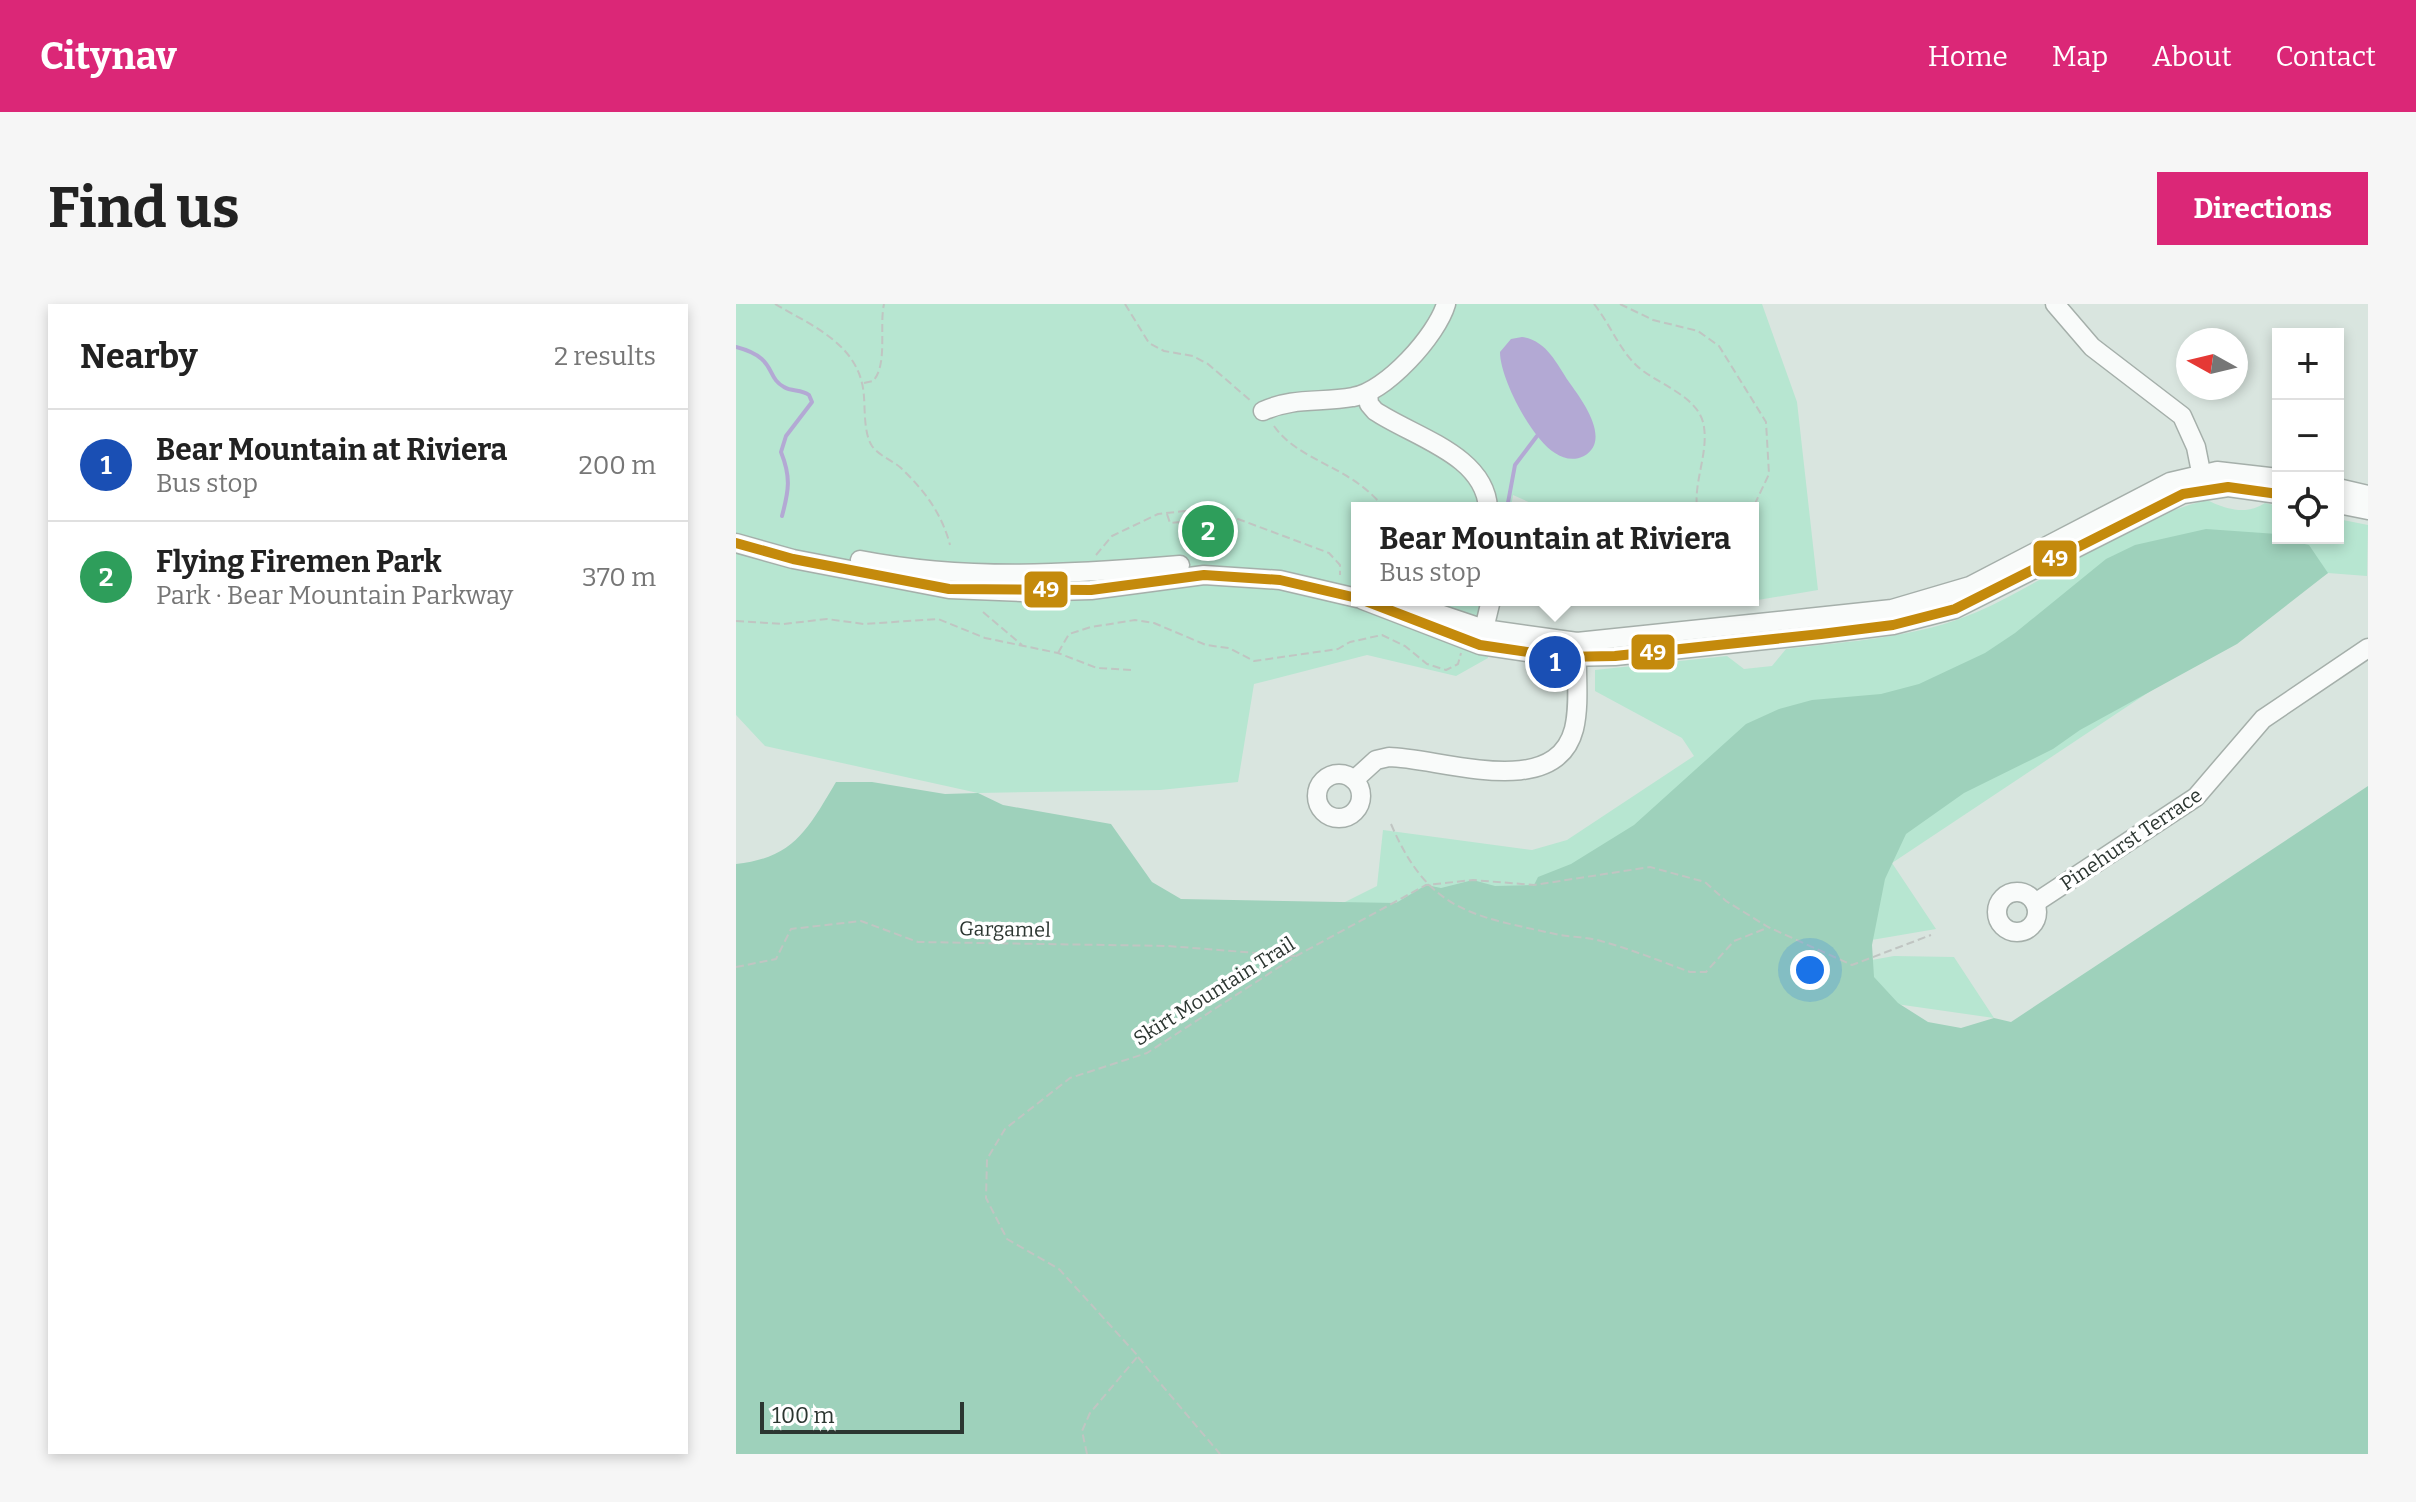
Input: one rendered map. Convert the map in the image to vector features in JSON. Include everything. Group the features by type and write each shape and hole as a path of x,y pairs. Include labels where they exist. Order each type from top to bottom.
{"street":[{"path":"1263,411 1297,399 1350,398 1368,393 1424,343 1440,322 1446,304"},
{"path":"2055,304 2092,347 2182,416 2196,447 2203,481"},
{"path":"1368,393 1369,404 1375,411 1466,465 1484,483 1487,502"},
{"path":"1379,606 1480,645 1577,649 1786,638 1893,625 1932,616 1977,600 2203,481 2240,472 2272,477"},
{"path":"2203,481 2272,493"},
{"path":"2344,489 2368,495"},
{"path":"2344,505 2368,510"},
{"path":"736,531 809,550 950,574 1067,575 1205,564 1281,569 1349,584"},
{"path":"736,543 793,559 949,589 1091,590 1204,575 1280,580 1351,597"},
{"path":"1416,606 1484,629 1577,649"},
{"path":"1484,629 1490,606"},
{"name":"Pinehurst Terrace","path":"2035,903 2196,797 2263,719 2368,648"},
{"path":"1354,780 1376,760 1389,757 1509,772 1544,766 1557,756 1573,732 1577,649"}],"path":[{"path":"775,304 821,329 844,349 863,384 869,440 877,451 900,467 938,509 950,545"},
{"path":"863,384 873,381 880,368 880,323 884,304"},
{"path":"1594,304 1635,364 1657,382 1692,402 1701,416 1704,439 1698,502"},
{"path":"1620,304 1653,320 1698,331 1719,346 1766,422 1769,474 1756,502"},
{"path":"1190,511 1190,551"},
{"path":"1094,560 1112,536 1167,512 1190,511 1230,516 1329,553 1340,565 1349,584"},
{"path":"1167,512 1170,523 1190,521"},
{"path":"1181,522 1181,534"},
{"path":"983,612 1023,645"},
{"path":"736,621 783,624 827,619 864,624 923,618 955,625 985,638 1058,653 1108,671 1131,670"},
{"path":"1058,653 1069,634 1135,620 1154,623 1206,645 1229,648 1254,661 1338,649 1374,635 1394,641 1427,664 1446,670 1458,664 1462,652"},
{"path":"1391,824 1403,853 1426,885 1447,901 1484,919 1597,940 1690,972 1706,972 1734,941 1768,927"},
{"path":"1426,885 1473,880 1534,885 1650,867 1705,882 1726,901 1768,927 1852,965 1931,935"},
{"name":"Skirt Mountain Trail","path":"1220,1454 1138,1356 1059,1269 1007,1239 986,1198 987,1159 1005,1129 1070,1078 1147,1053 1296,956 1426,885"},
{"name":"Gargamel","path":"736,967 776,959 791,929 861,921 918,942 1168,946 1296,956"},
{"path":"1087,1454 1082,1431 1090,1413 1138,1356"}],"green space":[{"path":"736,304 1762,304 1797,402 1818,590 1759,600 1759,502 1529,502 1513,495 1512,502 1351,502 1351,606 1495,606 1488,658 1456,676 1367,655 1254,684 1238,782 1160,790 978,793 765,746 736,715"},
{"path":"2207,500 2237,510 2251,509 2265,503 2272,505 2272,544 2344,544 2344,520 2368,525 2367,576 2328,573 1892,863 1936,929 1854,943 1307,921 1377,886 1383,830 1532,850 1567,840 1694,756 1682,738 1595,691 1595,670 1727,656 1744,669 1772,666 1786,649 1931,628 2006,598 2118,535 2177,509"},
{"path":"2206,529 2272,534 2272,544 2309,545 2328,573 2237,644 2080,730 2053,749 1964,793 1906,834 1885,879 1872,945 1874,977 1898,1003 1928,1022 1961,1028 1994,1018 2011,1022 2368,786 2368,1454 736,1454 736,864 756,861 786,848 817,814 836,782 872,782 945,794 978,793 1003,805 1111,824 1152,882 1181,899 1396,903 1426,885 1441,888 1473,880 1495,886 1534,885 1538,877 1571,864 1634,825 1746,724 1779,709 1812,700 1881,694 1919,684 1985,653 2015,633 2106,559 2135,545"},
{"path":"1894,956 1954,957 1994,1018 1854,998 1855,963"}],"shaded area":[{"path":"1522,337 1538,343 1550,354 1587,409 1595,430 1595,440 1592,449 1584,456 1569,459 1546,446 1527,422 1511,392 1500,352 1511,339"}],"waterway":[{"path":"736,347 759,356 778,383 787,389 806,393 812,402 786,436 781,452 788,484 782,516"},
{"path":"1508,502 1515,465 1537,436"}],"transit line":[{"name":"49","path":"1379,606 1480,645 1561,657 1615,656 1893,625 1955,609 2183,494 2228,487 2272,493"},
{"name":"49","path":"736,543 793,559 949,589 1091,590 1204,575 1280,580 1351,597"}],"place":[{"name":"Flying Firemen Park","path":"1208,531"},
{"name":"Bear Mountain at Riviera","path":"1555,662"}]}
